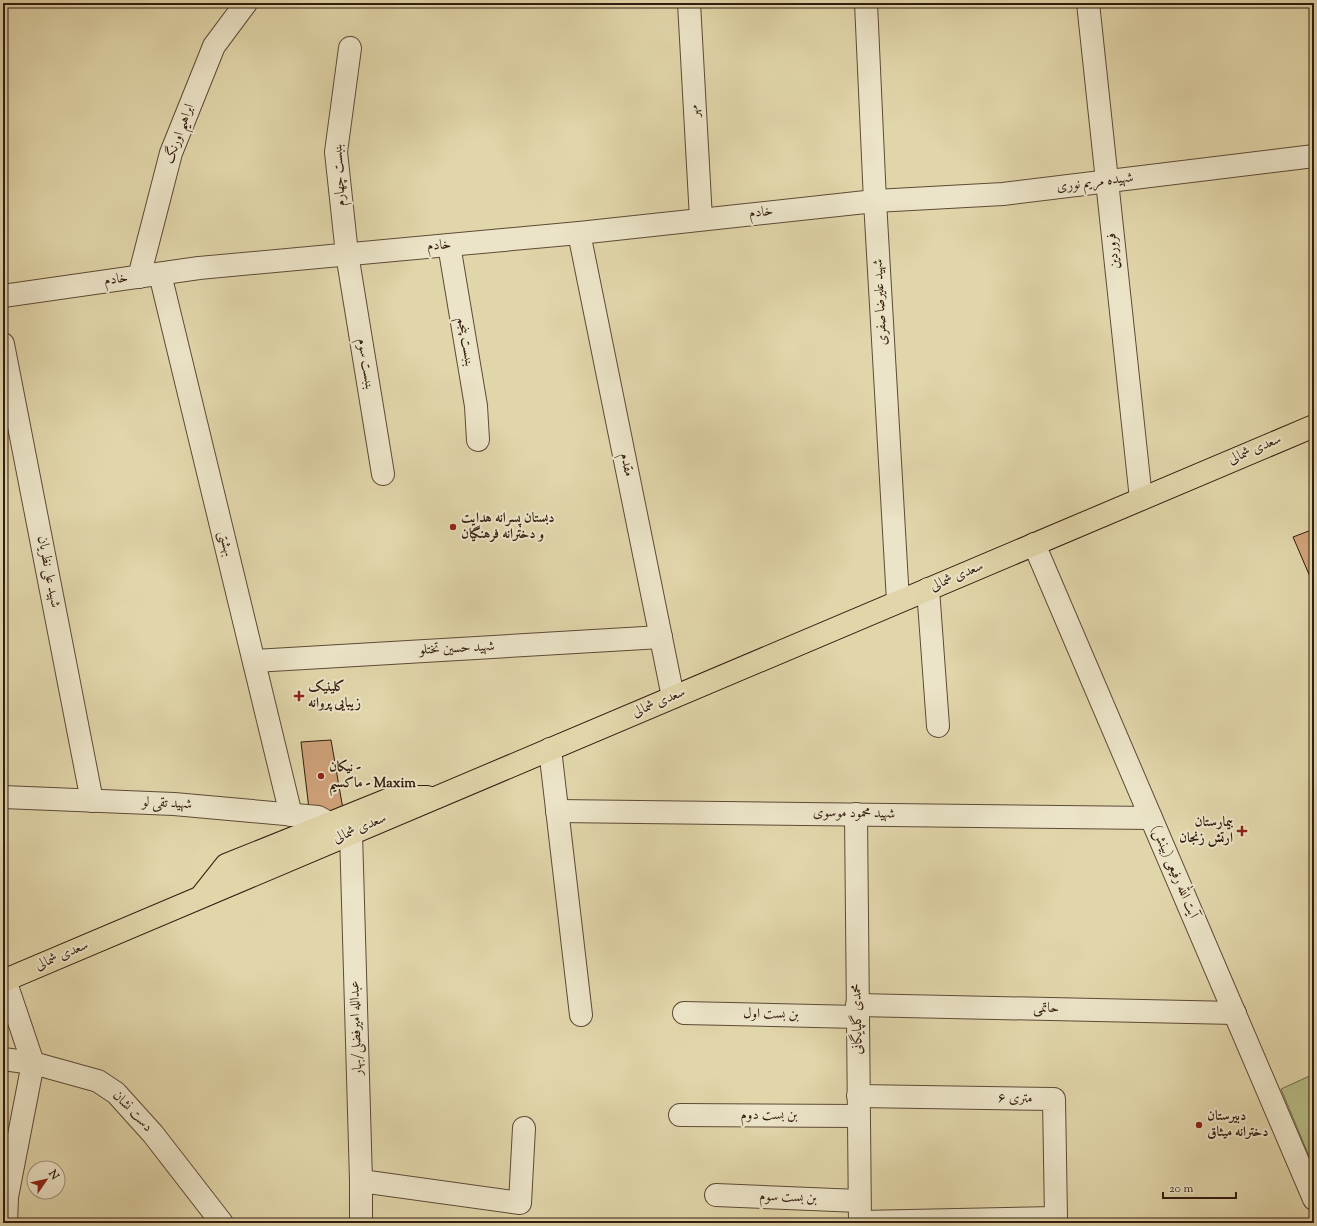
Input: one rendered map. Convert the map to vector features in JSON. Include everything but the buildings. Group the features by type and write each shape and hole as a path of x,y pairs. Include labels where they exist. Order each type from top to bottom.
{"main road":[{"name":"سعدی شمالی","path":"4,980 1314,426"},
{"path":"201,897 226,865 395,797 434,797"}],"street":[{"name":"ابراهیم اورنگ","path":"139,277 171,153 214,46 246,3"},
{"name":"مهر","path":"689,3 701,219"},
{"name":"شهید علیرضا صفری","path":"866,3 875,201 898,602"},
{"name":"فروردین","path":"1088,3 1140,499"},
{"name":"بنبست چهارم","path":"347,254 336,152 350,48"},
{"name":"شهیده مریم نوری","path":"875,201 1002,194 1314,156"},
{"name":"خادم","path":"3,296 199,268 578,233 875,201"},
{"name":"مقدم","path":"578,233 673,697"},
{"name":"بنبست پنجم","path":"449,245 476,406 478,440"},
{"name":"بنبست سوم","path":"347,254 383,474"},
{"name":"بهشتی","path":"160,274 291,815"},
{"name":"شهید علی نظریان","path":"3,344 92,801"},
{"name":"آیت الله رفیعی (بینش)","path":"1034,544 1314,1199"},
{"path":"928,589 938,726"},
{"name":"شهید حسین تختلو","path":"254,661 661,637"},
{"path":"550,749 581,1014"},
{"name":"شهید تقی لو","path":"3,797 174,804 318,818 329,823"},
{"name":"شهید محمود موسوی","path":"557,811 1151,818"},
{"name":"محمدی گلپایگانی","path":"856,814 860,1215"},
{"name":"عبدالله امیرفضلی/بهار","path":"351,833 361,1223"},
{"path":"4,980 33,1063 7,1197 6,1223"},
{"name":"بن بست اول","path":"684,1013 858,1011"},
{"name":"حاتمی","path":"858,1011 1234,1013"},
{"name":"دست نشان","path":"3,1059 33,1063 98,1082 116,1093 153,1134 222,1223"},
{"name":"۶ متری","path":"858,1106 1054,1099 1056,1218"},
{"name":"بن بست دوم","path":"680,1115 858,1106"},
{"path":"361,1181 520,1203 524,1128"},
{"name":"بن بست سوم","path":"716,1195 860,1215 1056,1218"}],"green space":[{"path":"1314,1074 1314,1168 1281,1089"}],"place":[{"name":"دبستان پسرانه هدایت و دخترانه فرهنگیان","path":"453,527"},
{"name":"کلینیک زیبایی پروانه","path":"299,696"},
{"name":"نیکان - ماکسیم - Maxim","path":"321,776"},
{"name":"بیمارستان ارتش زنجان","path":"1242,831"},
{"name":"دبیرستان دخترانه میثاق","path":"1199,1125"}]}
